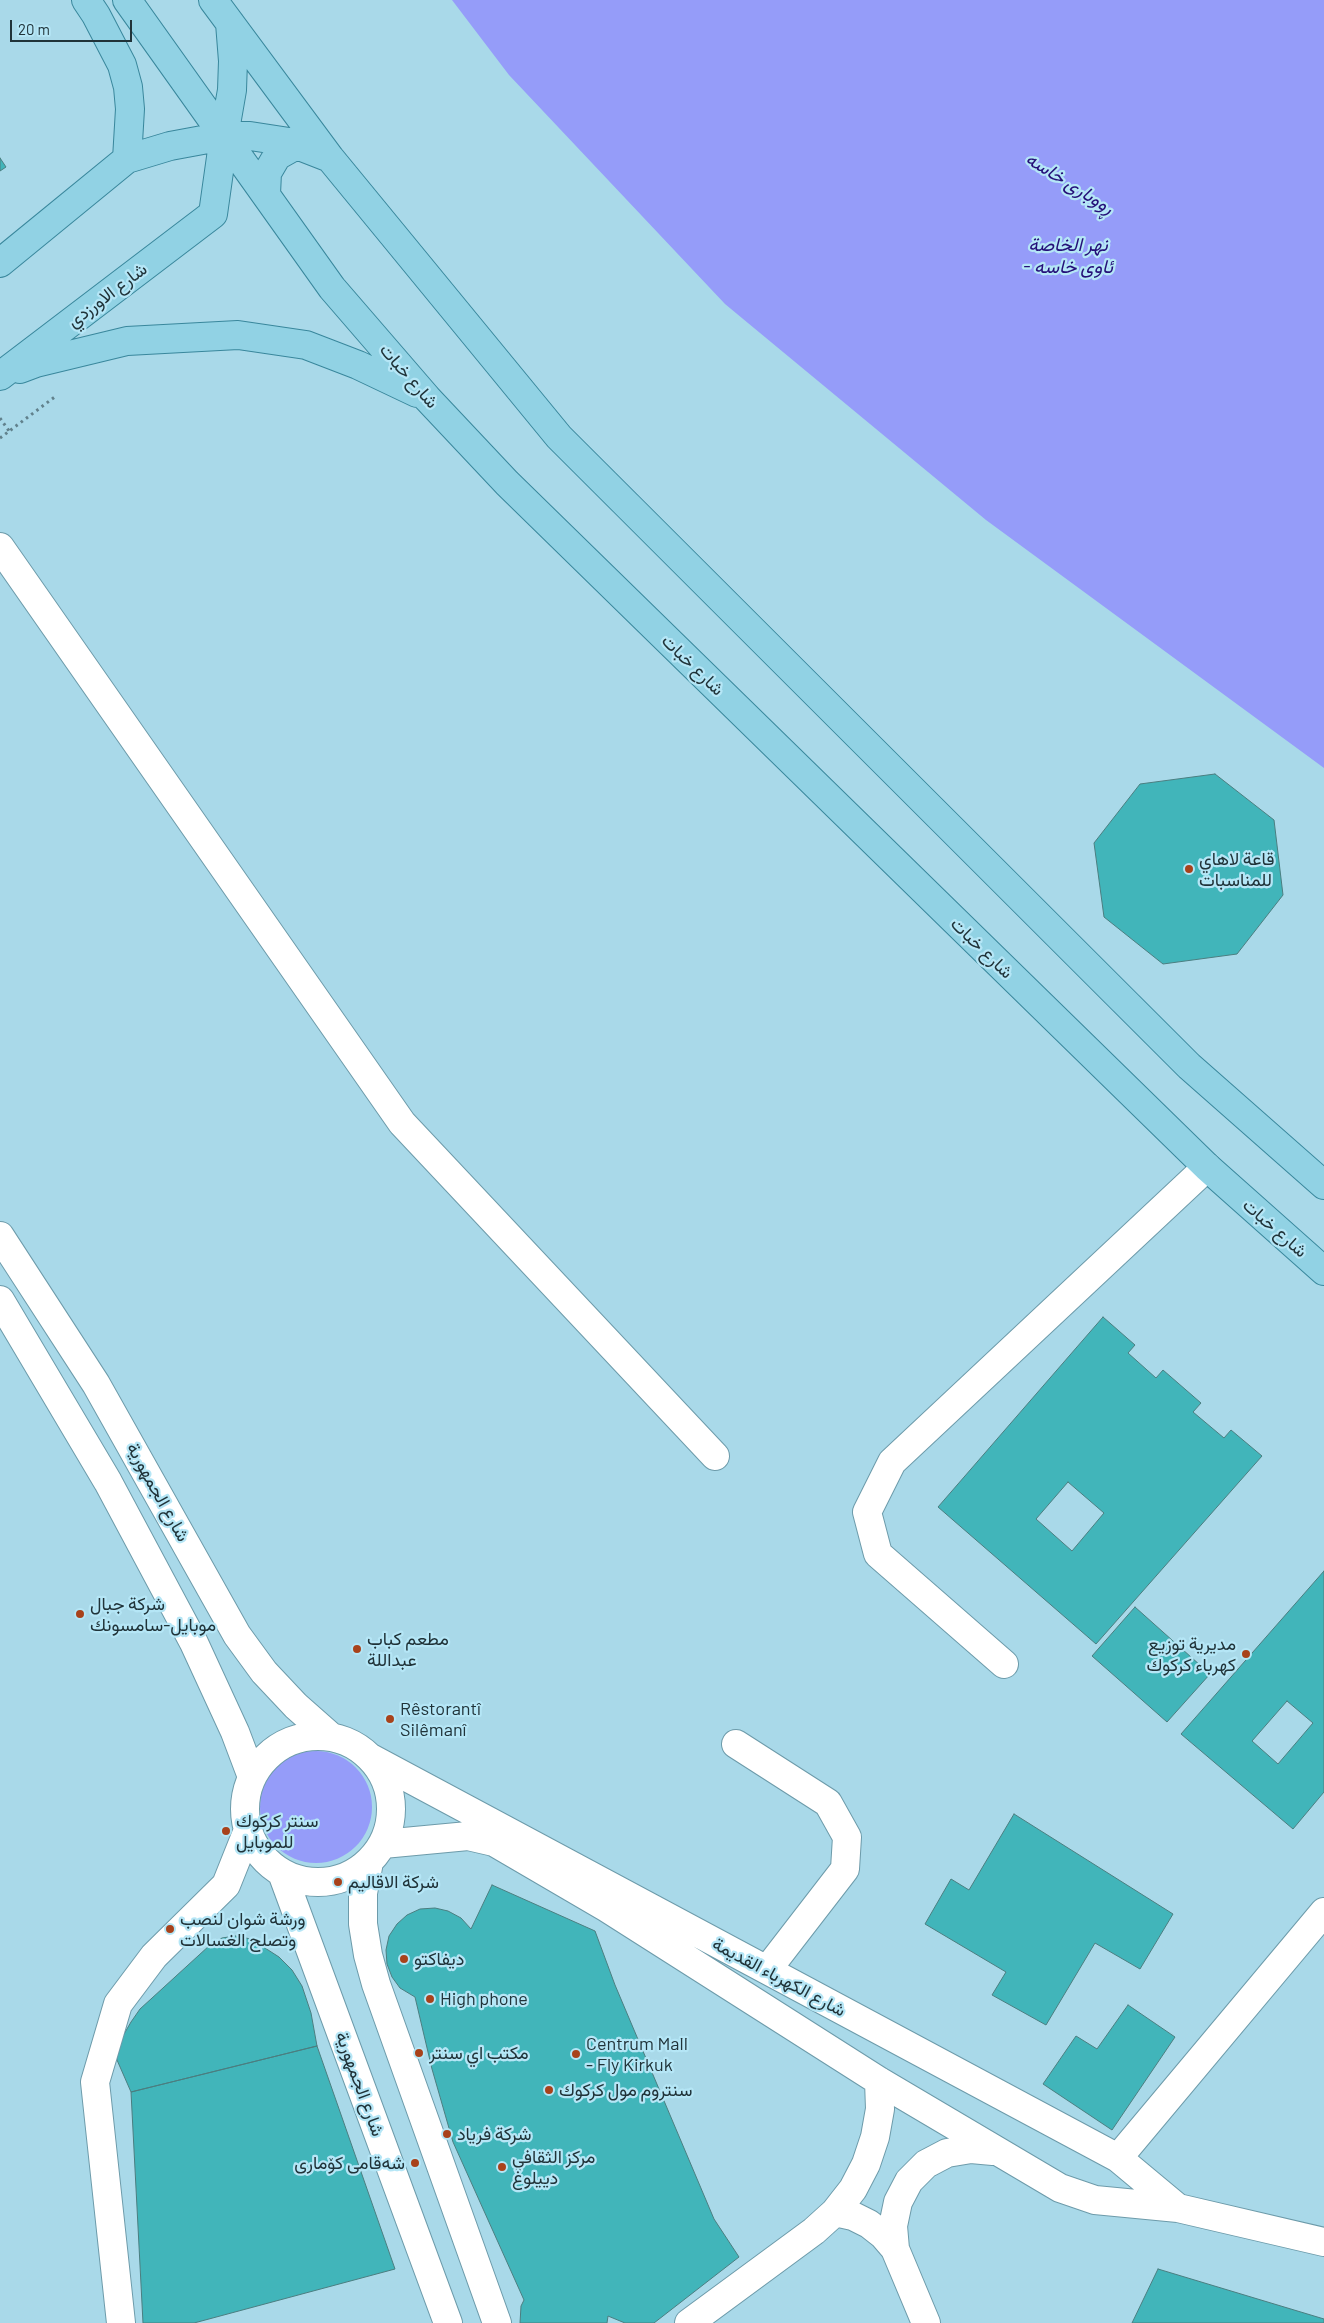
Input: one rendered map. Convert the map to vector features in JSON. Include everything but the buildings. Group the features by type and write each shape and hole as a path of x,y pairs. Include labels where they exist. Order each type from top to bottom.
{"main road":[{"path":"86,0 122,65 128,88 130,110 126,159"},
{"name":"شارع خبات","path":"127,0 332,288 427,398 507,483 1207,1167 1324,1271"},
{"path":"213,0 330,158 559,437 1189,1066 1324,1185"},
{"path":"224,136 232,90 233,62 230,23"},
{"path":"179,72 189,80 207,84 227,74 233,62"},
{"path":"0,263 126,159 170,146 224,136 262,137 304,147 330,158"},
{"name":"شارع الاورزدي","path":"0,376 213,214 224,136"},
{"path":"266,194 267,174 277,156 293,147 304,147"},
{"path":"0,376 36,363 127,341 238,335 306,344 358,365 427,398"}],"street":[{"path":"0,547 402,1123 715,1456"},
{"path":"1004,1664 878,1554 867,1512 892,1462 1207,1167"},
{"name":"شارع الجمهورية","path":"0,1236 96,1384 237,1635 283,1692 330,1736"},
{"path":"0,1300 108,1482 194,1643 235,1732 252,1777"},
{"path":"376,1853 349,1876 327,1882 304,1881 282,1873 267,1862 256,1848 248,1830 245,1812 246,1794 252,1777 266,1758 285,1744 308,1737 330,1736 352,1744 371,1758 384,1777 391,1799 390,1822 376,1853 363,1893 363,1924 372,1970 497,2323"},
{"path":"736,1744 828,1803 847,1837 845,1869 767,1970"},
{"name":"شارع الكهرباء القديمة","path":"371,1758 1118,2158 1178,2208"},
{"path":"121,2323 95,2082 118,2004 154,1956 226,1885 248,1830"},
{"name":"شارع الكهرباء القديمة","path":"376,1853 468,1836 494,1842 607,1908 879,2081 995,2152 1060,2188 1095,2200 1178,2208 1324,2242"},
{"name":"شارع الجمهورية","path":"282,1873 448,2323"},
{"path":"1118,2158 1324,1912"},
{"path":"689,2323 814,2231 835,2212 853,2189 866,2164 875,2137 880,2109 879,2081"},
{"path":"926,2323 895,2249 892,2226 898,2202 909,2181 926,2164 947,2153 971,2148 995,2152"},
{"path":"835,2212 853,2216 869,2224 883,2235 895,2249"}],"path":[{"path":"0,438 58,394"},
{"path":"0,418 9,431"}],"water":[{"name":"نهر الخاصة - ئاوی خاسە","path":"452,0 1324,0 1324,768 986,520 725,304 509,75"},
{"path":"316,1751 327,1752 337,1756 355,1768 367,1786 371,1796 371,1818 367,1828 355,1846 337,1858 327,1862 316,1863 305,1862 295,1858 277,1846 265,1828 261,1818 260,1807 261,1796 265,1786 277,1768 295,1756 305,1752"}],"place":[{"name":"قاعة لاهاي للمناسبات","path":"1189,869"},
{"name":"شركة جبال موبايل-سامسونك","path":"80,1614"},
{"name":"مطعم كباب عبداللة","path":"357,1649"},
{"name":"مديرية توزيع كهرباء كركوك","path":"1246,1654"},
{"name":"Rêstorantî Silêmanî","path":"390,1719"},
{"name":"سنتر كركوك للموبايل","path":"226,1831"},
{"name":"شركة الاقاليم","path":"338,1882"},
{"name":"ورشة شوان لنصب وتصلح الغسالات","path":"170,1929"},
{"name":"ديفاكتو","path":"404,1959"},
{"name":"High phone","path":"430,1999"},
{"name":"مكتب اي سنتر","path":"419,2053"},
{"name":"Centrum Mall - Fly Kirkuk","path":"576,2054"},
{"name":"سنتروم مول كركوك","path":"549,2090"},
{"name":"شركة فرياد","path":"447,2134"},
{"name":"شەقامی کۆماری","path":"415,2163"},
{"name":"مركز الثقافي دييلوغ","path":"502,2167"}],"water label":[{"name":"ڕووباری خاسە","path":"1070,183"}]}
